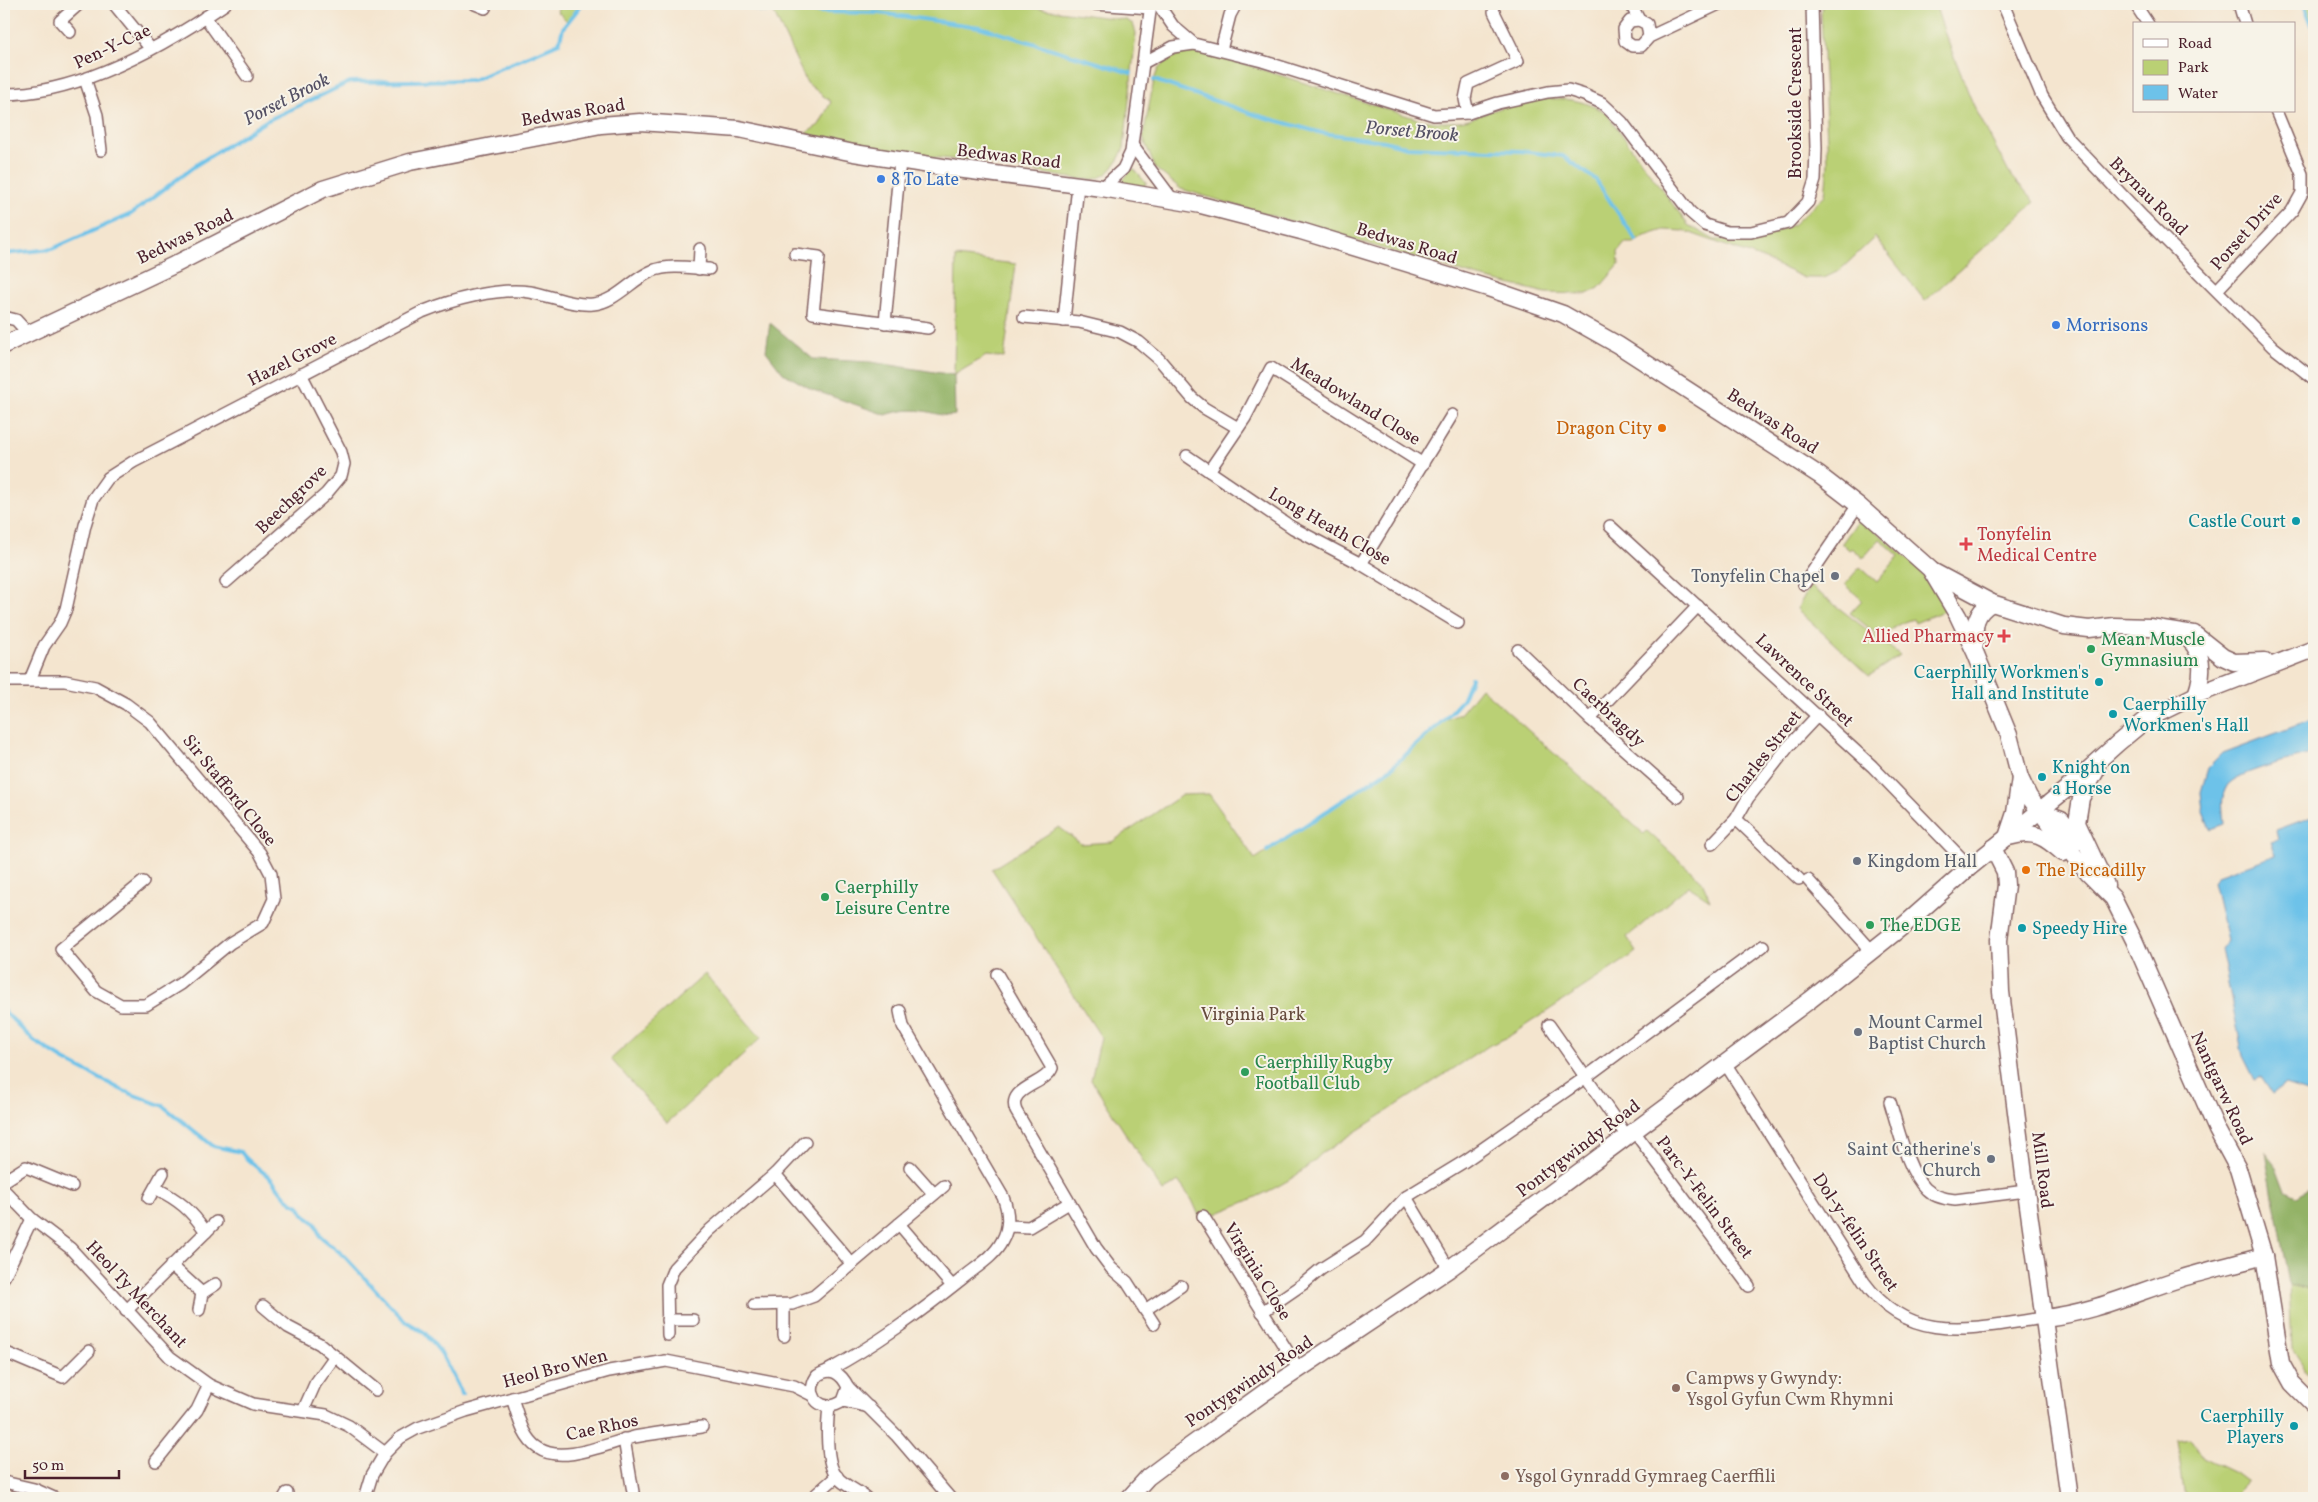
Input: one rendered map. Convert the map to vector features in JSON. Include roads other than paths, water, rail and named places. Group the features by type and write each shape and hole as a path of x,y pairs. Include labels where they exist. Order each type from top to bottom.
{"main road":[{"name":"Bedwas Road","path":"4,345 174,265 323,189 396,166 491,145 601,125 670,122 739,129 900,161 1102,188 1201,205 1302,231 1488,288 1563,314 1618,345 1818,475 1858,505 1930,570"},
{"path":"1930,570 1992,603 2076,628 2150,627 2194,634 2224,657 2234,662 2253,663 2285,659 2314,649"},
{"path":"1930,570 1958,616 2009,735 2020,778 2015,813 2007,837"},
{"path":"1975,652 1974,628 1978,615 1992,603"},
{"path":"2178,632 2190,639 2199,654 2202,670 2196,695"},
{"name":"Pontygwindy Road","path":"1129,1498 1148,1477 1172,1459 1299,1370 1449,1269 1540,1203 1630,1132 1725,1063 1872,951 1970,867 2069,787 2147,719 2196,695 2285,659"},
{"path":"2104,756 2080,798 2077,815 2079,830 2113,898"},
{"name":"Nantgarw Road","path":"2020,778 2039,811 2088,873 2113,898 2134,940 2217,1130 2238,1169 2264,1256 2281,1363 2292,1383 2314,1404"},
{"path":"2039,811 2061,819 2090,853"},
{"path":"2007,837 2022,832 2035,834 2053,845 2088,873"},
{"name":"Mill Road","path":"1993,848 2005,872 2006,885 1999,940 2001,992 2026,1191 2069,1498"},
{"path":"2044,1318 2062,1316 2100,1307 2180,1279 2264,1256"}],"street":[{"path":"70,32 60,21 79,4"},
{"path":"114,4 150,48"},
{"name":"Pen-Y-Cae","path":"4,94 38,92 85,79 178,34 225,4"},
{"path":"474,4 485,8 486,4"},
{"path":"1095,4 1153,5 1194,44"},
{"path":"1221,50 1230,15 1236,4"},
{"path":"1631,4 1639,20 1649,28 1649,37"},
{"path":"1639,20 1630,21 1626,24 1623,33 1625,41 1632,46 1641,46 1649,37 1719,4"},
{"name":"Brookside Crescent","path":"1468,113 1498,103 1548,92 1568,90 1584,95 1602,103 1622,122 1690,212 1705,225 1727,232 1752,232 1788,223 1808,202 1815,180 1812,4"},
{"name":"Brynau Road","path":"2003,4 2042,96 2067,137 2273,347 2314,379"},
{"path":"2135,4 2147,22"},
{"path":"2239,4 2245,22"},
{"path":"1102,188 1128,162 1153,5"},
{"path":"1143,63 1173,46 1194,44 1262,61 1434,115 1468,113 1465,99 1468,84 1518,62 1494,12"},
{"path":"205,17 247,76"},
{"path":"85,79 97,115 101,150"},
{"name":"Porset Drive","path":"2217,290 2292,211 2302,194 2302,174 2276,112"},
{"path":"1132,145 1173,200"},
{"path":"885,323 900,161"},
{"path":"1064,321 1078,185"},
{"name":"Hazel Grove","path":"30,680 44,646 60,623 66,609 93,499 108,478 172,441 422,312 448,301 501,293 527,292 580,304 594,304 608,300 651,271 661,268 704,269 700,249"},
{"path":"795,254 819,257 813,312 928,328"},
{"path":"1024,317 1099,326 1120,332 1139,342 1159,359 1192,398 1204,408 1238,428"},
{"path":"4,318 16,320 28,333"},
{"name":"Meadowland Close","path":"1209,471 1238,428 1271,368 1423,464"},
{"name":"Beechgrove","path":"226,582 299,519 326,494 341,476 344,464 341,452 301,374"},
{"name":"Meadowland Close","path":"1361,564 1452,416"},
{"name":"Long Heath Close","path":"1187,456 1292,528 1361,564 1458,623"},
{"path":"1804,584 1858,505"},
{"name":"Lawrence Street","path":"1610,526 1872,766 1970,867"},
{"path":"1590,719 1698,606"},
{"name":"Caerbragdy","path":"1518,650 1590,719 1678,798"},
{"name":"Sir Stafford Close","path":"4,681 65,680 95,687 126,704 150,722 260,853 271,874 274,899 263,923 230,943 180,984 146,1005 121,1005 96,991 61,949 143,882"},
{"name":"Charles Street","path":"1712,844 1736,819 1748,798 1788,747 1818,715"},
{"name":"Charles Street","path":"1736,819 1804,880 1872,951"},
{"path":"1262,1312 1304,1284 1321,1269 1365,1241 1406,1197 1466,1161 1586,1077 1763,946"},
{"path":"997,974 1051,1066 1049,1073 1017,1094 1014,1106 1096,1248 1111,1268 1127,1282 1154,1324"},
{"path":"794,1386 822,1374 897,1330 993,1253 1002,1242 1008,1226 1008,1212 1003,1197 903,1026 900,1011"},
{"name":"Parc-Y-Felin Street","path":"1549,1025 1586,1077 1749,1286"},
{"name":"Dol-y-felin Street","path":"1725,1063 1864,1282 1875,1297 1888,1309 1901,1318 1945,1328 2044,1318"},
{"path":"1890,1102 1910,1161 1927,1190 1955,1200 2026,1191"},
{"path":"668,1335 667,1285 674,1268 710,1230 775,1174 805,1142"},
{"path":"4,1181 26,1167 72,1186"},
{"path":"910,1167 934,1194"},
{"path":"149,1198 163,1173"},
{"path":"775,1174 851,1263"},
{"path":"754,1305 792,1304 814,1296 944,1186"},
{"path":"155,1188 175,1198 192,1212 206,1232"},
{"path":"4,1190 32,1219 4,1277"},
{"path":"1406,1197 1449,1269"},
{"path":"1008,1226 1029,1227 1069,1203"},
{"name":"Virginia Close","path":"1203,1216 1299,1370"},
{"name":"Heol Ty Merchant","path":"32,1219 70,1248 170,1357 209,1385 253,1404 326,1415 349,1426 385,1453"},
{"path":"126,1311 216,1222"},
{"path":"899,1224 952,1286"},
{"path":"171,1265 202,1293"},
{"path":"199,1310 202,1293 216,1284"},
{"path":"1146,1310 1181,1286"},
{"path":"784,1304 784,1336"},
{"path":"263,1306 288,1327 320,1344 376,1390"},
{"path":"667,1320 693,1320"},
{"path":"4,1352 63,1377 89,1351"},
{"path":"862,1352 845,1382 843,1401 837,1406 829,1407 828,1440 833,1470 837,1476 866,1498"},
{"path":"303,1411 315,1384 335,1356"},
{"name":"Heol Bro Wen","path":"365,1498 372,1475 385,1453 400,1438 418,1428 466,1410 609,1371 666,1361 794,1386 814,1396 820,1404 829,1407"},
{"path":"814,1396 813,1382 822,1374 838,1373 950,1498"},
{"path":"156,1461 197,1410 209,1385"},
{"name":"Cae Rhos","path":"512,1398 528,1438 537,1448 547,1453 572,1453 624,1439 702,1426"},
{"path":"843,1401 870,1408"},
{"path":"624,1439 634,1498"},
{"path":"812,1498 837,1476"},
{"path":"4,1482 34,1489 54,1498"}],"water":[{"path":"2314,719 2314,753 2242,775 2233,781 2227,786 2223,795 2224,824 2210,829 2203,811 2201,792 2208,768 2223,753"},
{"path":"2314,816 2314,1094 2286,1085 2272,1095 2260,1077 2255,1080 2243,1056 2221,949 2227,941 2213,882 2217,876 2276,855 2271,841 2278,839 2276,830"}],"waterway":[{"name":"Porset Brook","path":"4,254 52,249 131,214 196,165 266,121 350,82 473,80 559,43 563,28 582,4"},
{"name":"Porset Brook","path":"740,4 763,11 879,13 980,27 1131,73"},
{"path":"2304,4 2314,30"},
{"name":"Porset Brook","path":"1154,80 1256,115 1322,133 1384,141 1407,147 1520,151 1563,156 1596,180 1636,240"},
{"path":"1267,851 1390,769 1444,720 1462,700 1471,678"},
{"path":"4,1011 34,1041 64,1060 124,1091 163,1106 213,1146 241,1152 270,1178 286,1198 299,1206 304,1215 315,1223 320,1236 343,1255 405,1321 424,1332 441,1353 462,1394"}],"place":[{"name":"8 To Late","path":"881,179"},
{"name":"Morrisons","path":"2056,325"},
{"name":"Dragon City","path":"1662,428"},
{"name":"Castle Court","path":"2296,521"},
{"name":"Tonyfelin Medical Centre","path":"1966,544"},
{"name":"Tonyfelin Chapel","path":"1835,576"},
{"name":"Allied Pharmacy","path":"2004,636"},
{"name":"Mean Muscle Gymnasium","path":"2091,649"},
{"name":"Caerphilly Workmen's Hall and Institute","path":"2099,682"},
{"name":"Caerphilly Workmen's Hall","path":"2113,714"},
{"name":"Knight on a Horse","path":"2042,777"},
{"name":"Kingdom Hall","path":"1857,861"},
{"name":"The Piccadilly","path":"2026,870"},
{"name":"Caerphilly Leisure Centre","path":"825,897"},
{"name":"The EDGE","path":"1870,925"},
{"name":"Speedy Hire","path":"2022,928"},
{"name":"Mount Carmel Baptist Church","path":"1858,1032"},
{"name":"Caerphilly Rugby Football Club","path":"1245,1072"},
{"name":"Saint Catherine's Church","path":"1991,1159"},
{"name":"Campws y Gwyndy: Ysgol Gyfun Cwm Rhymni","path":"1676,1388"},
{"name":"Caerphilly Players","path":"2294,1426"},
{"name":"Ysgol Gynradd Gymraeg Caerffili","path":"1505,1476"}],"park label":[{"name":"Virginia Park","path":"1253,1014"}]}
